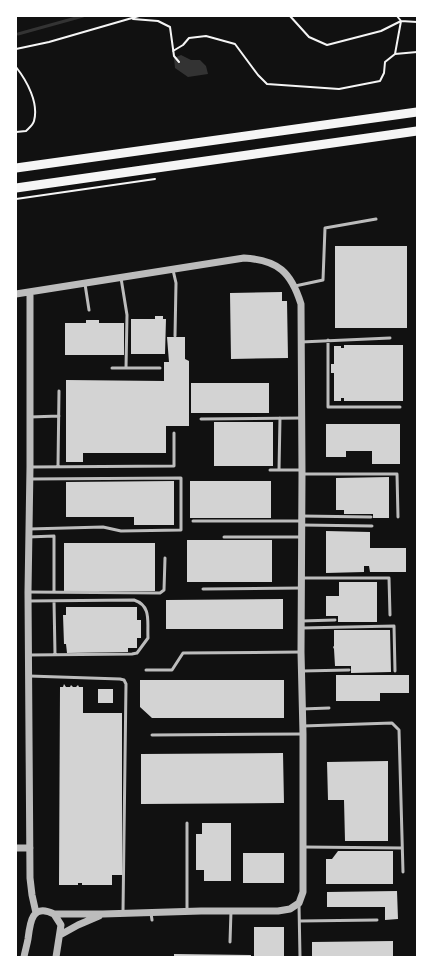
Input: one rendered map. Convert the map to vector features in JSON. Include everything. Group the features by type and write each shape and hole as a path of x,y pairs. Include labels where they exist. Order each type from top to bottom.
{"highway":[{"path":"16,168 417,112"},
{"path":"16,188 417,132"}],"street":[{"path":"16,294 244,258 260,259 274,265 287,274 295,286 301,304 301,652 304,848 303,892 299,903 290,909 278,911 151,911 103,914 54,914 43,910 36,913 31,918 24,957"},
{"path":"30,292 30,479 28,537 30,878 36,913"},
{"path":"16,848 30,848"},
{"path":"54,914 61,924 56,957"},
{"path":"60,935 103,914"}],"lane":[{"path":"295,286 324,280 325,228 376,219"},
{"path":"173,270 176,284 175,336"},
{"path":"121,278 127,315 126,368"},
{"path":"85,284 90,310"},
{"path":"301,342 390,338"},
{"path":"328,340 328,407 400,406"},
{"path":"112,368 160,368"},
{"path":"58,466 59,391"},
{"path":"30,417 59,416"},
{"path":"279,470 280,418"},
{"path":"201,419 302,418"},
{"path":"30,467 174,466 174,433"},
{"path":"270,470 397,474 398,517"},
{"path":"29,529 103,527 120,531 181,530 181,478 30,479"},
{"path":"193,521 302,521 370,517"},
{"path":"302,521 372,526"},
{"path":"28,537 54,536 54,592"},
{"path":"224,537 302,538"},
{"path":"28,592 160,593 164,590 165,558"},
{"path":"302,578 389,578 390,615"},
{"path":"202,589 301,588"},
{"path":"28,601 134,600 140,602 147,609 148,638 137,653 132,654 29,655"},
{"path":"54,601 55,654"},
{"path":"301,625 335,620"},
{"path":"301,625 394,626 395,671"},
{"path":"146,670 172,670 183,653 301,652"},
{"path":"302,671 349,670"},
{"path":"29,676 120,679 124,680 126,684 123,913"},
{"path":"302,709 329,708"},
{"path":"303,726 392,724 399,730 403,872"},
{"path":"152,735 303,734"},
{"path":"187,911 188,823"},
{"path":"304,848 402,848"},
{"path":"299,903 300,957"},
{"path":"151,911 152,920"},
{"path":"230,911 230,942"},
{"path":"300,921 377,920"}],"path":[{"path":"16,49 49,42 139,16"},
{"path":"290,16 309,37 326,44 381,31 401,21 417,22"},
{"path":"395,54 401,21 397,16"},
{"path":"132,19 158,21 170,27 174,56 179,62"},
{"path":"173,51 183,45 189,38 206,36 235,44 258,75 267,84 281,86 339,88 380,81 384,73 385,62 395,54 417,52"},
{"path":"16,67 24,78 33,98 35,115 34,122 26,131 16,132"}],"shaded area":[{"path":"181,55 191,60 200,60 206,66 208,74 188,77 175,68 174,58"}],"building":[{"path":"335,246 407,246 407,328 335,328"},
{"path":"282,292 282,301 287,301 288,358 231,359 230,293"},
{"path":"155,316 163,316 163,319 166,319 165,354 131,354 131,319 155,319"},
{"path":"86,320 99,320 99,323 124,323 124,355 65,355 65,323 86,323"},
{"path":"167,337 185,337 185,359 189,361 189,426 166,426 166,453 83,453 83,462 66,462 66,380 164,381 164,362 169,362"},
{"path":"344,345 403,345 403,401 344,401 344,398 341,398 341,401 334,401 334,373 331,373 331,364 334,364 334,346 341,346 341,348 344,348"},
{"path":"191,383 269,383 269,413 191,413"},
{"path":"214,422 273,422 273,466 214,466"},
{"path":"326,424 400,424 400,464 372,464 372,451 346,451 346,457 326,457"},
{"path":"389,477 389,518 373,518 373,514 344,514 344,510 336,510 336,478"},
{"path":"174,481 174,525 134,525 134,517 66,517 66,482"},
{"path":"190,481 271,481 271,518 190,518"},
{"path":"326,531 370,532 370,548 406,548 406,572 370,572 369,566 364,566 364,572 326,573"},
{"path":"187,540 272,540 272,582 187,582"},
{"path":"64,543 155,543 155,591 64,591"},
{"path":"339,582 377,582 377,622 338,622 338,616 326,616 326,596 339,596"},
{"path":"283,599 283,629 166,629 166,600"},
{"path":"66,607 137,607 137,620 141,620 141,638 137,638 137,648 128,648 128,652 67,653 66,644 64,644 63,615 66,615"},
{"path":"334,630 390,630 391,672 351,673 351,666 335,666 333,647"},
{"path":"336,675 409,675 409,693 380,693 380,701 336,701"},
{"path":"140,680 284,680 284,718 152,718 140,707"},
{"path":"64,684 66,687 70,687 71,685 76,687 78,685 79,687 83,687 83,713 122,713 122,875 112,875 112,885 82,885 82,883 78,883 78,885 59,885 60,687 63,687"},
{"path":"98,689 113,689 113,703 98,703"},
{"path":"283,753 284,803 141,804 141,754"},
{"path":"388,761 388,841 345,841 344,800 328,800 327,762"},
{"path":"202,823 231,823 231,881 204,881 204,870 196,870 196,834 202,834"},
{"path":"338,851 393,851 393,884 326,884 326,859 332,859"},
{"path":"243,853 284,853 284,883 243,883"},
{"path":"397,891 398,919 385,920 385,907 327,907 327,892"},
{"path":"254,927 284,927 284,957 254,957"},
{"path":"393,941 393,957 312,957 312,942"},
{"path":"174,954 251,955 251,957 174,957"}],"waterway":[{"path":"18,34 83,16"}]}
